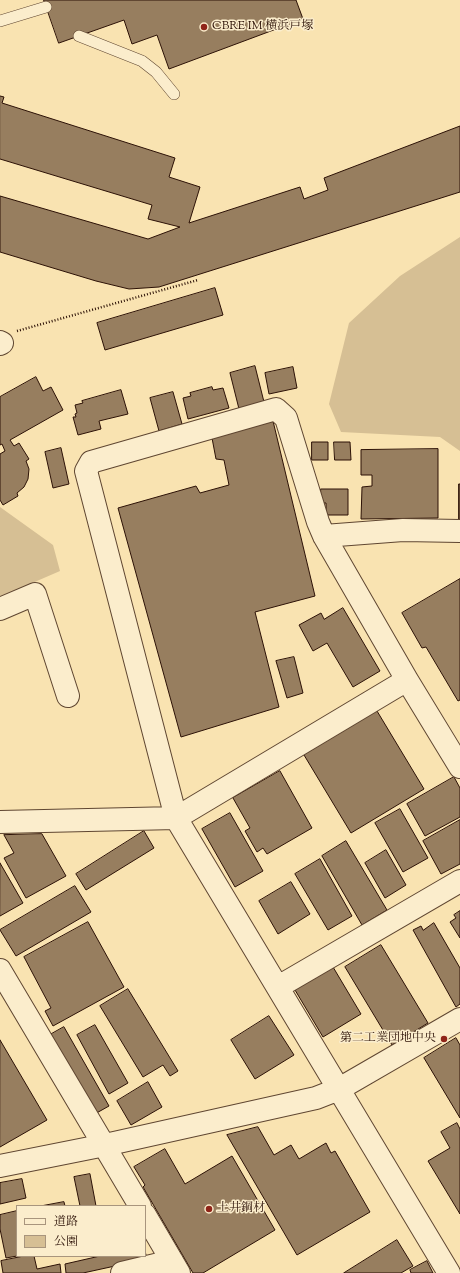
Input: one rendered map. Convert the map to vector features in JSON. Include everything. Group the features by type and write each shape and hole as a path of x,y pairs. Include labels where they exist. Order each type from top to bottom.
{"street":[{"path":"449,1273 176,818 86,472 91,462 276,409 286,418 315,515 324,536 407,680 460,767"},
{"path":"324,536 403,530 460,531"},
{"path":"0,609 35,594 68,696"},
{"path":"0,822 176,818 407,680"},
{"path":"278,987 460,881"},
{"path":"0,970 139,1205"},
{"path":"0,1166 105,1145 316,1098 339,1089 460,1019"},
{"path":"122,1273 175,1267 146,1217"}],"lane":[{"path":"0,21 46,7"},
{"path":"79,36 142,61 156,72 174,94"}],"path":[{"path":"4,340 26,330 198,280"}],"green space":[{"path":"460,237 460,451 440,437 341,432 329,404 349,323 400,276"},
{"path":"0,507 53,545 60,571 0,597"}],"building":[{"name":"CBRE IM 横浜戸塚","path":"44,0 296,0 303,19 169,69 157,35 132,44 124,20 59,43"},
{"path":"0,96 4,97 2,103 175,158 169,177 200,187 189,223 300,187 304,199 328,190 324,178 460,126 460,192 159,287 129,289 96,281 0,252 0,196 148,239 180,227 148,219 152,205 0,159"},
{"path":"215,288 223,315 105,350 97,323"},
{"path":"255,366 264,402 239,409 230,373"},
{"path":"293,367 297,388 269,394 265,373"},
{"path":"36,377 43,391 51,387 63,410 10,440 14,446 19,443 29,459 26,461 29,469 28,479 24,487 17,493 18,496 3,505 0,500 0,454 5,451 2,444 0,445 0,397"},
{"path":"212,387 213,390 223,388 229,408 188,419 183,398 191,396 190,393"},
{"path":"121,390 128,414 99,421 101,429 78,435 73,417 76,417 75,414 77,413 75,405 83,403 82,401"},
{"path":"173,392 182,424 159,431 150,398"},
{"path":"273,421 315,596 255,612 279,707 181,737 118,508 196,486 200,493 229,485 224,460 216,459 212,438"},
{"path":"312,442 328,442 328,460 312,460"},
{"path":"334,442 350,442 351,460 335,460"},
{"path":"61,448 69,484 53,488 45,452"},
{"path":"438,449 438,518 361,519 362,487 372,486 372,475 361,475 361,450"},
{"path":"460,484 460,520 459,520"},
{"path":"321,489 348,489 348,515 326,515 326,503 321,503"},
{"path":"460,579 460,700 458,701 426,647 422,648 402,613"},
{"path":"343,608 380,671 353,687 327,643 313,651 299,625 321,613 324,619"},
{"path":"294,657 303,693 287,698 276,661"},
{"path":"377,711 424,789 351,833 304,755"},
{"path":"280,771 312,828 267,854 263,848 257,852 245,831 250,828 233,798"},
{"path":"454,777 460,788 460,817 425,836 407,804"},
{"path":"400,809 428,858 403,872 375,823"},
{"path":"230,813 263,871 235,887 202,829"},
{"path":"460,820 460,864 441,874 423,841"},
{"path":"144,831 154,848 86,890 76,874"},
{"path":"42,834 66,876 26,898 4,858 14,853 4,835"},
{"path":"346,841 387,910 362,925 322,856"},
{"path":"386,850 406,885 385,898 365,863"},
{"path":"320,859 352,916 328,930 295,874"},
{"path":"0,863 23,903 0,916"},
{"path":"291,882 310,914 278,934 259,901"},
{"path":"75,886 91,912 16,956 0,930"},
{"path":"460,911 460,938 450,922 456,918 454,915"},
{"path":"88,922 124,987 53,1026 45,1011 51,1008 24,957"},
{"path":"434,923 460,968 460,1004 456,1007 413,930 421,926 423,930"},
{"path":"381,945 428,1023 392,1045 345,967"},
{"path":"333,967 361,1014 323,1037 295,990"},
{"path":"128,989 178,1071 170,1076 163,1065 143,1077 100,1006"},
{"path":"269,1016 294,1055 255,1079 231,1040"},
{"path":"95,1025 128,1083 109,1094 77,1035"},
{"path":"64,1027 109,1106 93,1115 48,1036"},
{"path":"456,1038 460,1045 460,1118 424,1058"},
{"path":"0,1040 47,1120 0,1147"},
{"path":"148,1082 162,1107 131,1125 117,1101"},
{"path":"457,1123 460,1129 460,1214 428,1161 450,1148 441,1132"},
{"path":"258,1127 274,1155 291,1145 299,1159 326,1143 331,1153 335,1151 370,1212 297,1255 227,1135"},
{"name":"土井鋼材","path":"165,1149 185,1184 232,1156 275,1230 203,1273 193,1273 143,1187 145,1185 134,1167"},
{"path":"90,1174 96,1205 80,1205 74,1177"},
{"path":"22,1179 26,1198 0,1204 0,1183"},
{"path":"64,1202 65,1205 47,1205"},
{"path":"16,1211 16,1256 6,1258 0,1229 0,1215"},
{"path":"397,1240 413,1266 401,1273 344,1273"},
{"path":"146,1255 147,1259 83,1273 66,1273 65,1264 96,1257 146,1257"},
{"path":"19,1257 34,1257 37,1269 60,1264 61,1273 3,1273 1,1261"},
{"path":"427,1261 433,1273 411,1273 410,1270"}],"place":[{"name":"CBRE IM 横浜戸塚","path":"204,27"},
{"name":"第二工業団地中央","path":"444,1039"},
{"name":"土井鋼材","path":"209,1209"}]}
